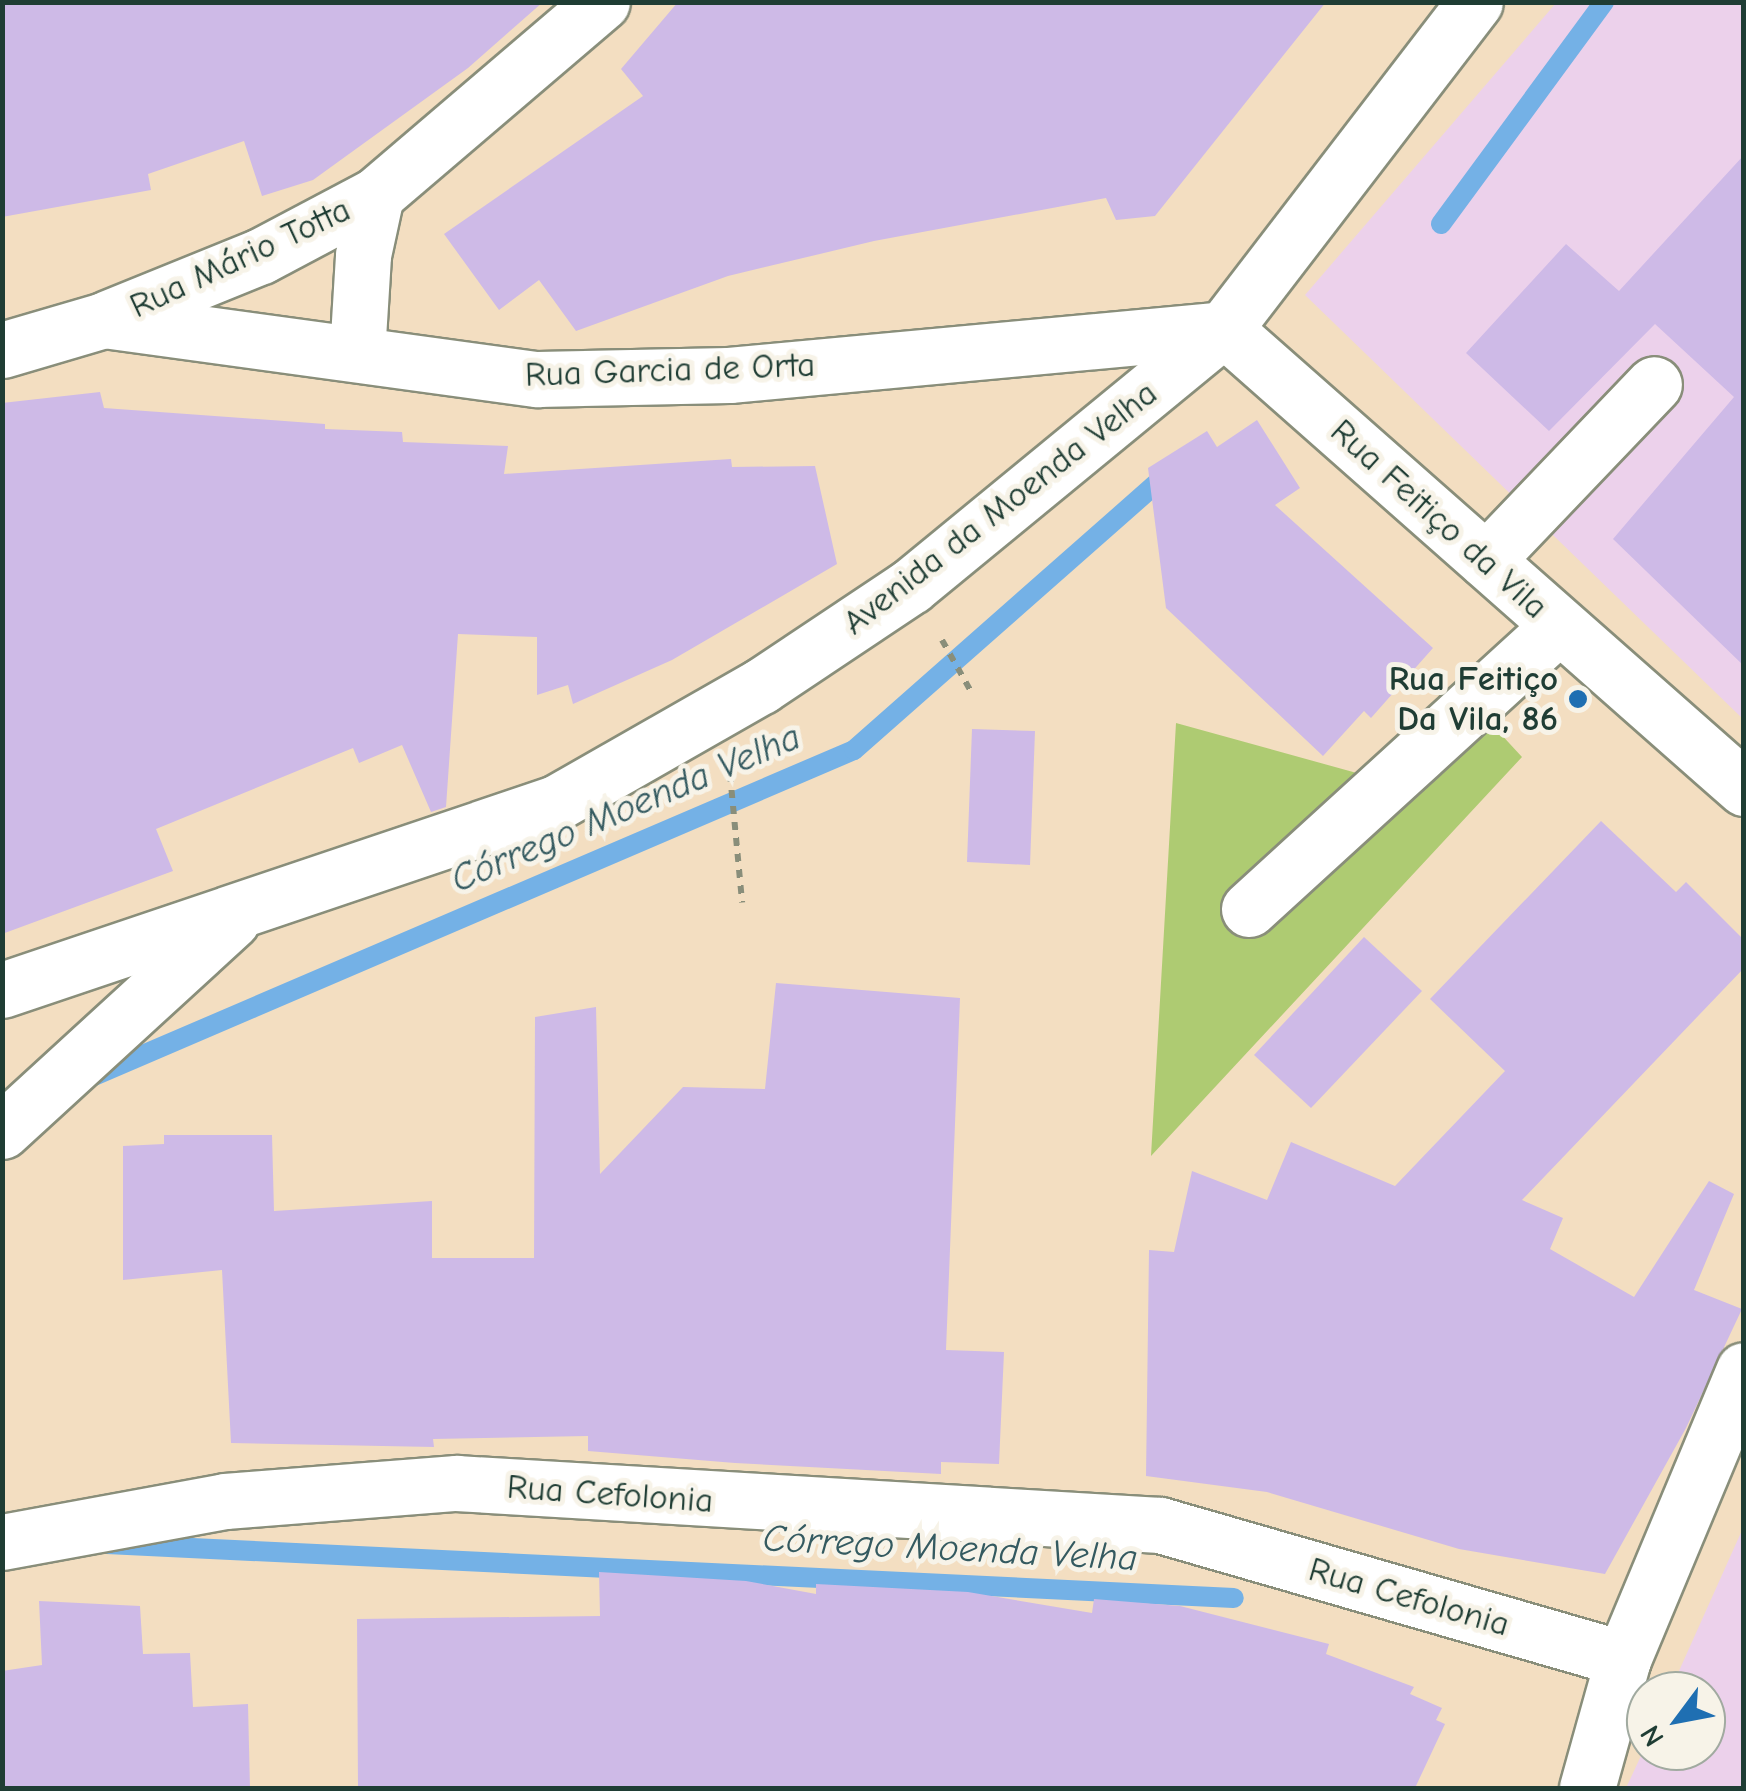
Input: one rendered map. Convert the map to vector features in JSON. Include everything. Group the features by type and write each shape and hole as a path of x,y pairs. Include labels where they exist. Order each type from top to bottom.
{"street":[{"name":"Rua Mário Totta","path":"104,320 261,256 376,195 602,2"},
{"name":"Avenida da Moenda Velha","path":"2,990 556,803 736,701 912,586 1224,329 1474,2"},
{"name":"Rua Mário Totta","path":"357,354 363,255 376,195"},
{"name":"Rua Garcia de Orta","path":"2,350 104,320 537,379 729,375 1224,329"},
{"name":"Rua Feitiço da Vila","path":"1224,329 1744,788"},
{"path":"1486,560 1654,384"},
{"path":"1249,909 1559,626"},
{"path":"2,1131 244,909"},
{"path":"1587,1788 1623,1659 1744,1370"},
{"name":"Rua Cefolonia","path":"2,1542 190,1506 456,1483 1160,1525 1623,1659"}],"path":[{"path":"934,627 973,695"},
{"path":"728,756 742,902"}],"shaded area":[{"path":"1556,3 1743,3 1743,719 1305,295"},
{"path":"1743,1528 1743,1788 1626,1788 1634,1771 1726,1771 1726,1671 1679,1671"}],"green space":[{"path":"1461,691 1522,757 1151,1156 1176,723 1382,780"}],"building":[{"path":"2,2 543,2 468,68 313,180 262,196 244,141 148,174 151,190 2,217"},
{"path":"678,2 1326,2 1155,216 1116,220 1106,198 874,241 728,276 576,331 539,280 499,310 444,234 643,96 621,69"},
{"path":"1744,155 1744,666 1613,539 1734,397 1655,324 1549,431 1466,353 1566,244 1619,291"},
{"path":"100,392 104,408 325,424 325,429 402,432 403,442 508,446 504,474 731,459 732,467 815,466 837,564 672,660 573,704 568,685 537,695 537,637 458,634 446,807 431,812 402,745 359,763 353,748 156,829 173,871 2,934 2,403"},
{"path":"1257,420 1300,488 1275,505 1433,648 1371,718 1364,711 1323,756 1166,608 1148,468 1207,431 1217,447"},
{"path":"972,729 1035,731 1030,865 967,862"},
{"path":"1601,821 1676,892 1686,882 1744,940 1744,968 1522,1200 1563,1218 1550,1249 1634,1297 1709,1181 1734,1194 1694,1290 1742,1309 1686,1428 1605,1574 1459,1549 1267,1492 1146,1476 1149,1250 1174,1252 1192,1171 1267,1200 1291,1142 1395,1186 1505,1071 1430,999"},
{"path":"1364,937 1422,991 1311,1108 1254,1055"},
{"path":"776,983 960,998 946,1350 1004,1352 999,1464 941,1462 941,1474 735,1463 588,1451 588,1436 433,1439 434,1447 231,1443 222,1270 123,1280 123,1146 164,1144 164,1135 272,1135 274,1211 432,1201 432,1258 534,1258 535,1017 596,1007 600,1174 683,1087 765,1089"},
{"path":"599,1572 746,1581 816,1594 816,1584 968,1592 1092,1613 1094,1599 1180,1606 1329,1644 1326,1654 1414,1687 1410,1694 1442,1708 1436,1720 1445,1724 1415,1788 358,1788 357,1619 600,1616"},
{"path":"39,1601 140,1606 143,1654 190,1653 193,1707 248,1704 250,1788 2,1788 2,1671 42,1665"}],"waterway":[{"name":"Córrego Moenda Velha","path":"1441,224 1604,2"},
{"name":"Córrego Moenda Velha","path":"89,1078 854,750 1172,470"},
{"name":"Córrego Moenda Velha","path":"107,1544 1234,1598"}],"place":[{"name":"Rua Feitiço Da Vila, 86","path":"1578,699"}]}
